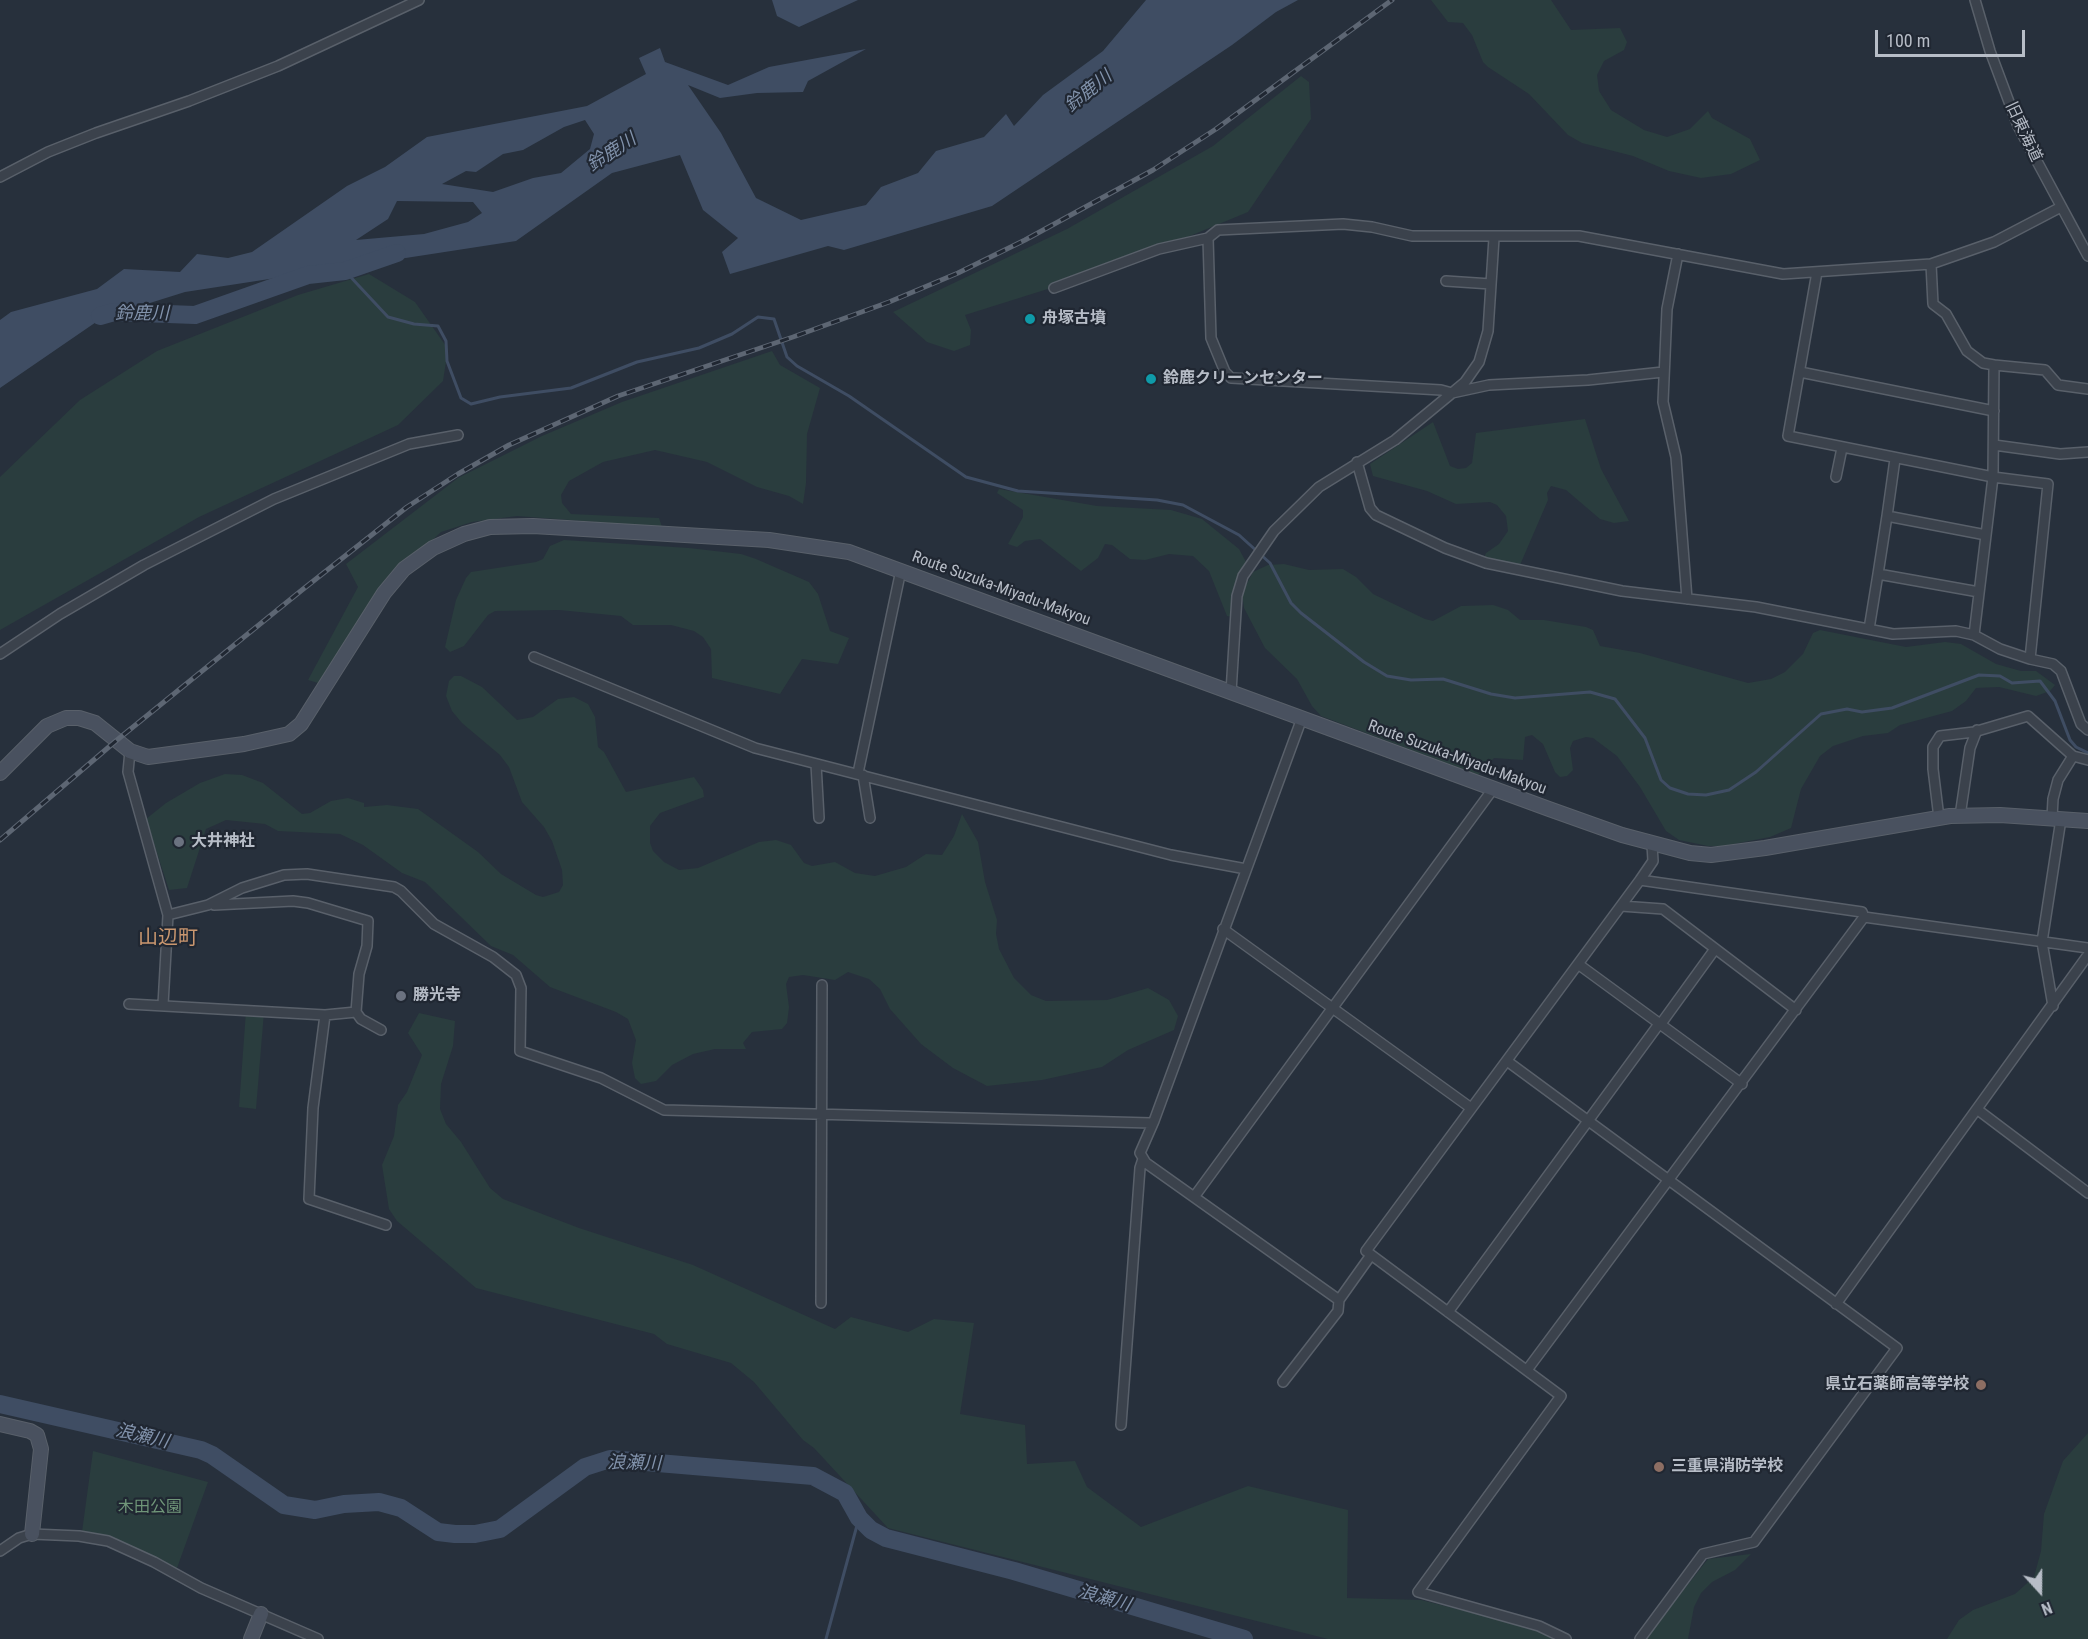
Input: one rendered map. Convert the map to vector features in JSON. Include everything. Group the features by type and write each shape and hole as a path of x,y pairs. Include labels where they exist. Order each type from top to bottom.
{"main road":[{"name":"Route Suzuka-Miyadu-Makyou","path":"0,773 47,726 66,718 79,718 95,723 130,751 148,757 244,744 294,731 392,582 404,569 433,548 475,530 533,526 769,540 849,552 1493,789 1652,844 1711,855 1960,816 2000,814 2088,821"},
{"path":"0,1424 30,1431 36,1435 41,1449 32,1534"},
{"path":"251,1639 261,1614"}],"street":[{"path":"0,177 48,152 278,66 419,0"},
{"name":"旧東海道","path":"1975,0 1990,51 2018,126 2088,256"},
{"path":"1054,288 1158,249 1208,238 1218,230 1343,224 1412,236 1494,238 1579,236 1784,274 1931,264 1994,242 2061,207"},
{"path":"1208,238 1211,338 1225,372 1231,378 1441,390 1452,393 1489,385 1588,380 1663,372"},
{"path":"1231,692 1237,597 1243,576 1265,543 1319,487 1395,440 1452,393 1473,371 1485,347 1494,238"},
{"path":"1678,254 1667,309 1663,402 1676,457 1687,599"},
{"path":"1931,264 1933,304 1946,314 1967,351 1983,363 2045,370 2058,386 2088,390"},
{"path":"1817,272 1788,436 1895,459 1993,477 2048,484 2030,659"},
{"path":"1446,281 1491,284"},
{"path":"1974,635 1993,477 1994,365"},
{"path":"1800,372 1994,411"},
{"path":"0,654 60,614 144,565 274,499 409,444 458,435"},
{"path":"1994,446 2060,454 2088,452"},
{"path":"1836,477 1842,448"},
{"path":"1869,629 1895,459"},
{"path":"1357,462 1370,508 1376,515 1445,548 1515,571 1687,599 1756,607 1893,634 1956,631 1974,635 2000,649 2053,664 2061,671 2081,724 2088,730"},
{"path":"1887,516 1986,535"},
{"path":"870,818 860,774 901,570"},
{"path":"1878,574 1979,592"},
{"path":"534,657 754,748 1171,855 1246,869"},
{"path":"1939,818 1933,769 1936,739 1947,734 1977,730 2028,716 2073,756 2088,760"},
{"path":"1302,718 1171,1076 1140,1153 1143,1159 1194,1197 1339,1300"},
{"path":"1960,816 1970,748 1977,730"},
{"path":"130,751 128,772 168,915 163,1005"},
{"path":"2053,1006 2042,942 2058,780 2073,756"},
{"path":"816,764 819,818"},
{"path":"1194,1197 1493,789"},
{"path":"1566,1639 1539,1626 1418,1592 1561,1396 1366,1251 1640,880 1653,861 1652,844"},
{"path":"208,905 242,888 284,875 307,874 401,891 434,924 493,957 516,975 521,988 520,1051 601,1078 664,1110 1151,1123"},
{"path":"1640,880 1862,912 1864,917"},
{"path":"168,915 208,905 293,901 309,903 368,921 366,946 359,974 356,1012 361,1019 381,1030"},
{"path":"1621,906 1663,909 1796,1010"},
{"path":"1864,917 2088,948"},
{"path":"1527,1370 1864,917"},
{"path":"1223,929 1471,1108"},
{"path":"1448,1312 1715,949"},
{"path":"1836,1304 2088,955"},
{"path":"1578,964 1742,1083"},
{"path":"821,1303 822,985"},
{"path":"129,1004 326,1015 356,1012"},
{"path":"326,1015 313,1108 309,1199 386,1225"},
{"path":"1507,1061 1897,1348 1754,1542 1703,1554 1640,1639"},
{"path":"1977,1110 2088,1193"},
{"path":"1121,1425 1143,1159"},
{"path":"1283,1382 1338,1311 1339,1300 1371,1255"},
{"path":"0,1551 19,1538 32,1534 68,1535 108,1541 144,1556 201,1588 318,1639"}],"green space":[{"path":"1431,0 1551,0 1571,30 1620,28 1627,42 1624,50 1604,61 1597,75 1599,91 1611,110 1644,130 1667,137 1690,129 1708,111 1712,118 1750,139 1760,160 1731,174 1701,178 1669,171 1633,156 1582,143 1568,135 1529,94 1488,67 1483,62 1472,35 1463,23 1448,22"},
{"path":"1301,76 1309,82 1311,119 1248,212 1105,271 965,315 971,330 970,345 954,351 927,342 893,312 1067,229 1213,146"},
{"path":"369,274 415,302 448,349 443,381 398,425 199,517 0,630 0,477 80,400 157,351 298,295"},
{"path":"772,351 780,365 820,388 807,434 803,504 789,496 757,487 707,462 655,450 603,462 569,481 561,495 562,503 571,514 659,518 662,527 517,516 472,522 441,532 378,593 318,683 308,680 358,587 346,564 458,478 542,436 622,402"},
{"path":"1585,419 1601,469 1629,521 1614,523 1600,519 1566,490 1551,486 1547,493 1548,500 1520,565 1483,560 1486,553 1499,544 1508,531 1506,516 1497,505 1490,502 1456,504 1427,491 1373,476 1370,464 1433,422 1450,466 1458,469 1466,468 1472,463 1476,433"},
{"path":"999,489 1097,506 1171,510 1202,519 1239,549 1246,562 1235,598 1233,617 1227,616 1209,571 1193,556 1169,554 1145,560 1130,559 1112,545 1105,544 1098,558 1081,571 1040,539 1025,541 1017,547 1008,544 1023,517 1023,510 997,493"},
{"path":"564,540 689,548 741,554 756,559 809,582 818,594 830,631 849,638 838,664 802,659 780,694 712,678 711,649 703,637 694,631 671,625 633,625 621,616 559,610 495,611 488,615 464,646 450,652 445,647 456,600 471,572 536,562 543,559 550,546"},
{"path":"1284,564 1309,570 1343,569 1356,577 1373,594 1425,619 1433,621 1461,606 1493,605 1508,610 1520,620 1544,620 1586,627 1593,630 1600,646 1640,653 1748,683 1771,679 1785,672 1803,654 1813,633 1820,630 1906,647 1945,642 1961,644 1996,664 2021,671 2036,671 2055,685 2050,691 2036,696 1999,687 1976,688 1966,701 1952,711 1900,725 1888,733 1863,736 1833,746 1820,756 1801,789 1791,828 1770,837 1723,846 1708,846 1679,840 1666,831 1640,787 1617,756 1593,738 1586,737 1573,741 1570,748 1573,770 1567,776 1560,777 1555,772 1543,744 1532,735 1525,737 1523,760 1494,758 1478,775 1321,716 1312,706 1297,679 1265,648 1244,608 1242,593 1253,572 1268,565"},
{"path":"454,676 461,676 482,687 517,720 533,717 558,699 574,697 588,704 595,717 598,747 604,752 626,792 694,777 703,790 704,797 660,813 650,826 650,843 653,851 664,862 679,870 698,868 759,842 776,840 791,845 804,863 812,866 835,862 855,873 875,876 906,867 926,854 942,855 954,836 962,814 978,842 985,882 997,920 996,934 999,949 1014,978 1031,995 1046,1001 1107,1000 1148,988 1169,1000 1178,1016 1174,1030 1128,1050 1102,1067 1042,1080 987,1086 953,1068 921,1044 890,1009 880,989 869,979 848,972 835,980 803,975 789,977 786,984 789,1007 787,1023 782,1029 752,1032 743,1043 746,1049 715,1049 693,1054 672,1065 656,1081 641,1084 635,1078 632,1063 636,1040 628,1019 616,1012 550,987 513,955 491,946 425,882 402,873 363,845 340,834 278,831 265,824 226,820 206,829 187,888 169,890 146,819 166,803 200,783 225,774 242,775 263,783 302,814 310,813 331,801 348,798 364,803 364,807 387,805 418,809 478,852 501,874 536,895 543,897 559,892 563,885 562,870 552,841 544,827 522,802 509,767 500,755 462,723 452,711 446,696 449,681"},
{"path":"246,1011 264,1012 256,1109 239,1107"},
{"path":"419,1013 455,1021 453,1046 441,1084 440,1109 446,1124 461,1142 490,1188 503,1199 579,1228 693,1265 835,1329 851,1317 908,1332 934,1319 974,1323 960,1414 1025,1425 1027,1464 1075,1461 1087,1487 1141,1527 1248,1486 1348,1510 1347,1598 1421,1600 1538,1629 1561,1639 1328,1639 888,1528 814,1448 803,1440 754,1382 731,1363 667,1344 654,1334 476,1288 397,1221 389,1209 382,1165 394,1136 398,1105 407,1092 422,1055 408,1033"},
{"path":"2088,1433 2088,1639 1947,1639 1959,1620 1973,1610 2015,1594 2034,1577 2041,1551 2044,1514 2063,1461"},
{"name":"木田公園","path":"93,1451 208,1482 177,1568 109,1537 82,1532"},
{"path":"1751,1554 1735,1570 1712,1582 1701,1593 1694,1607 1688,1639 1645,1639 1708,1559"}],"water":[{"path":"772,0 858,0 799,27 777,16"},
{"path":"1146,0 1298,0 1276,12 1232,45 992,206 844,250 828,246 730,274 722,252 738,238 703,210 680,155 612,173 516,241 185,292 102,318 0,388 0,320 11,312 97,289 124,269 180,272 197,254 228,258 252,252 347,186 385,167 427,137 587,106 646,74 639,58 660,48 665,62 728,85 769,67 866,49 808,81 803,92 757,93 720,98 688,85 721,133 756,198 801,220 866,205 881,187 918,173 936,151 984,137 1006,114 1014,126 1043,95 1103,51","holes":["585,120 594,134 590,149 561,173 533,178 493,192 442,184 466,171 476,172 503,154 523,150 564,127","397,201 473,202 482,213 468,222 424,234 356,240 388,219"]}],"waterway":[{"name":"鈴鹿川","path":"100,316 114,312 195,315 308,275 345,271 397,253"},
{"path":"345,271 388,317 414,324 438,326 446,341 447,361 461,398 471,404 500,397 571,388 637,362 699,348 732,334 758,317 774,319 787,357 797,366 849,396 966,477 1018,491 1157,500 1183,505 1239,535 1270,563 1291,603 1301,613 1364,662 1387,676 1411,680 1443,679 1491,694 1515,698 1590,692 1615,699 1645,738 1661,780 1670,788 1688,794 1706,795 1729,790 1756,772 1821,714 1847,709 1862,712 1892,708 1979,675 2000,676 2012,683 2040,681 2055,701 2070,740 2076,747 2088,753"},
{"name":"浪瀬川","path":"0,1404 201,1450 212,1455 284,1505 315,1510 344,1504 379,1502 401,1508 438,1532 455,1534 475,1534 500,1529 585,1467 610,1459 813,1476 845,1493 859,1518 871,1530 886,1538 1014,1571 1244,1639"},
{"path":"826,1639 859,1518"}],"railway":[{"path":"0,840 117,740 302,590 407,507 458,474 509,445 618,396 889,302 958,273 1025,240 1153,170 1216,129 1392,0"}],"place":[{"name":"舟塚古墳","path":"1030,319"},
{"name":"鈴鹿クリーンセンター","path":"1151,379"},
{"name":"大井神社","path":"179,842"},
{"name":"勝光寺","path":"401,996"},
{"name":"県立石薬師高等学校","path":"1981,1385"},
{"name":"三重県消防学校","path":"1659,1467"}],"district":[{"name":"山辺町","path":"168,939"}]}
